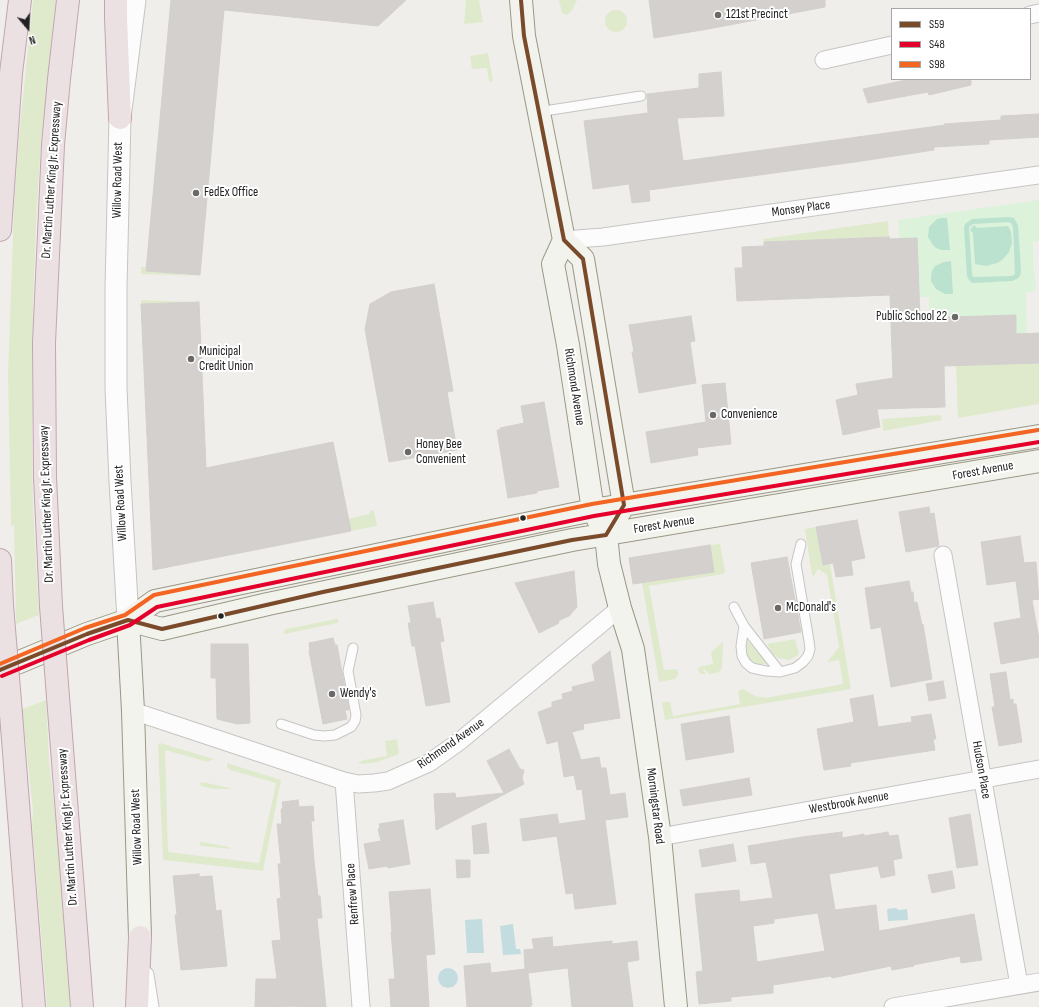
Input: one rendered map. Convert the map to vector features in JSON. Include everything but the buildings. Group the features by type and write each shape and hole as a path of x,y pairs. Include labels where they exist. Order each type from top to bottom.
{"highway":[{"path":"0,230 11,73 20,0"},
{"name":"Dr. Martin Luther King Jr. Expressway","path":"68,0 52,145 44,335 43,411 51,606 82,1007"},
{"path":"116,0 120,118"},
{"path":"0,560 2,605 34,1007"},
{"path":"137,1007 140,938"}],"main road":[{"path":"521,0 524,36 564,240 583,260 624,505 606,535"},
{"name":"Richmond Avenue","path":"564,240 553,264 568,345 593,510 606,535 609,564 620,608"},
{"name":"Forest Avenue","path":"0,670 87,634 128,620 155,601 593,510 1039,436"},
{"name":"Forest Avenue","path":"128,620 162,629 323,592 572,540 1039,461"},
{"name":"Morningstar Road","path":"620,608 633,649 660,837 676,1007"},
{"name":"Willow Road West","path":"128,620 133,711 140,938"}],"street":[{"name":"Willow Road West","path":"128,620 116,388 116,287 120,118 135,0"},
{"path":"824,60 891,45"},
{"name":"Monsey Place","path":"564,240 611,236 1039,175"},
{"name":"Hudson Place","path":"943,555 1019,985"},
{"name":"Richmond Avenue","path":"133,711 344,781 358,784 388,781 429,763 460,741 620,608"},
{"name":"Westbrook Avenue","path":"660,837 1039,769"},
{"name":"Renfrew Place","path":"344,781 361,1007"},
{"name":"Willow Road West","path":"140,938 150,1007"},
{"path":"893,1007 1039,982"}],"lane":[{"path":"538,112 641,96"},
{"path":"744,626 741,646 742,656 746,663 752,668 766,672 780,672 795,668 808,656 810,641 796,564 802,544"},
{"path":"734,607 744,626 780,672"},
{"path":"281,724 314,735 324,736 335,735 351,727 355,721 356,715 348,670 353,648"}],"green space":[{"path":"33,0 56,0 41,142 33,309 33,507 39,615 16,624 14,525 11,526 8,375 14,207 19,136"},
{"path":"466,0 479,0 483,22 464,24"},
{"path":"559,0 577,0 573,9 567,15 562,13"},
{"path":"612,10 620,10 627,17 627,25 620,32 612,32 605,25 605,17"},
{"path":"488,53 493,81 489,82 487,68 472,69 470,56"},
{"path":"1039,200 1039,241 1033,242 1036,291 1026,292 1027,334 1016,334 1015,315 939,318 938,313 929,313 929,297 919,297 899,239 898,220"},
{"path":"947,218 950,250 936,248 928,237 929,227 937,219"},
{"path":"1014,218 1018,225 1021,271 1020,276 1017,279 1012,281 972,283 969,280 967,276 964,228 965,224 972,219","holes":["1011,223 1013,227 1015,274 1012,276 973,277 969,227 973,224"]},
{"path":"888,221 889,237 764,242 763,239"},
{"path":"974,225 977,228 1008,226 1011,232 1012,243 1009,252 1002,260 986,266 975,264 973,233 970,230"},
{"path":"951,261 953,294 945,294 936,289 931,281 931,276 935,266"},
{"path":"141,267 146,267 146,271 200,276 141,274"},
{"path":"141,300 194,302 141,304"},
{"path":"1039,363 1039,404 958,418 956,366"},
{"path":"941,415 942,420 883,431 882,419"},
{"path":"371,510 374,511 377,526 351,531 348,519 369,514"},
{"path":"816,527 823,565 830,564 851,689 665,720 662,702 670,702 673,716 740,704 738,691 743,689 756,696 765,698 843,684 839,660 827,662 839,647 827,575 818,569 814,576 812,575 805,529"},
{"path":"720,544 725,571 723,574 649,586 664,670 676,669 679,673 675,679 659,682 642,583 714,572 710,545"},
{"path":"336,619 339,620 337,623 285,634 283,632 286,629"},
{"path":"795,639 799,653 797,656 789,660 778,658 772,653 767,644"},
{"path":"746,641 748,641 766,662 766,664 756,664 747,658 745,651"},
{"path":"723,642 721,670 717,673 709,674 704,669 703,671 707,674 701,674 698,670 699,667 713,664 711,652"},
{"path":"46,700 49,760 56,823 70,1007 47,1007 32,823 33,811 22,709"},
{"path":"397,739 399,754 377,762 364,764 357,763 364,760 387,756 385,741"},
{"path":"160,743 214,759 208,762 165,750 168,852 259,863 276,783 230,770 227,767 227,763 281,780 263,871 163,860 158,746"},
{"path":"202,782 231,789 215,789 201,786 200,783"},
{"path":"200,842 229,847 231,849 201,846"}],"water":[{"path":"896,908 899,910 907,909 908,920 888,921 887,909"},
{"path":"482,919 484,953 467,953 465,920"},
{"path":"513,924 516,949 520,949 521,954 503,955 500,926"},
{"path":"448,968 455,971 458,978 455,985 448,988 441,985 438,978 441,971"}],"transit line":[{"name":"S59","path":"0,670 87,634 128,620 162,629 323,592 572,540 606,535 624,505 583,259 564,240 524,36 521,0"},
{"name":"S98","path":"0,664 85,628 125,615 154,595 592,504 1038,430"},
{"name":"S48","path":"2,676 89,640 130,625 157,607 594,516 1039,442"}],"place":[{"name":"121st Precinct","path":"718,15"},
{"name":"FedEx Office","path":"196,193"},
{"name":"Public School 22","path":"955,317"},
{"name":"Municipal Credit Union","path":"191,359"},
{"name":"Convenience","path":"713,415"},
{"name":"Honey Bee Convenient","path":"408,452"},
{"name":"McDonald's","path":"778,608"},
{"name":"Wendy's","path":"332,694"}]}
